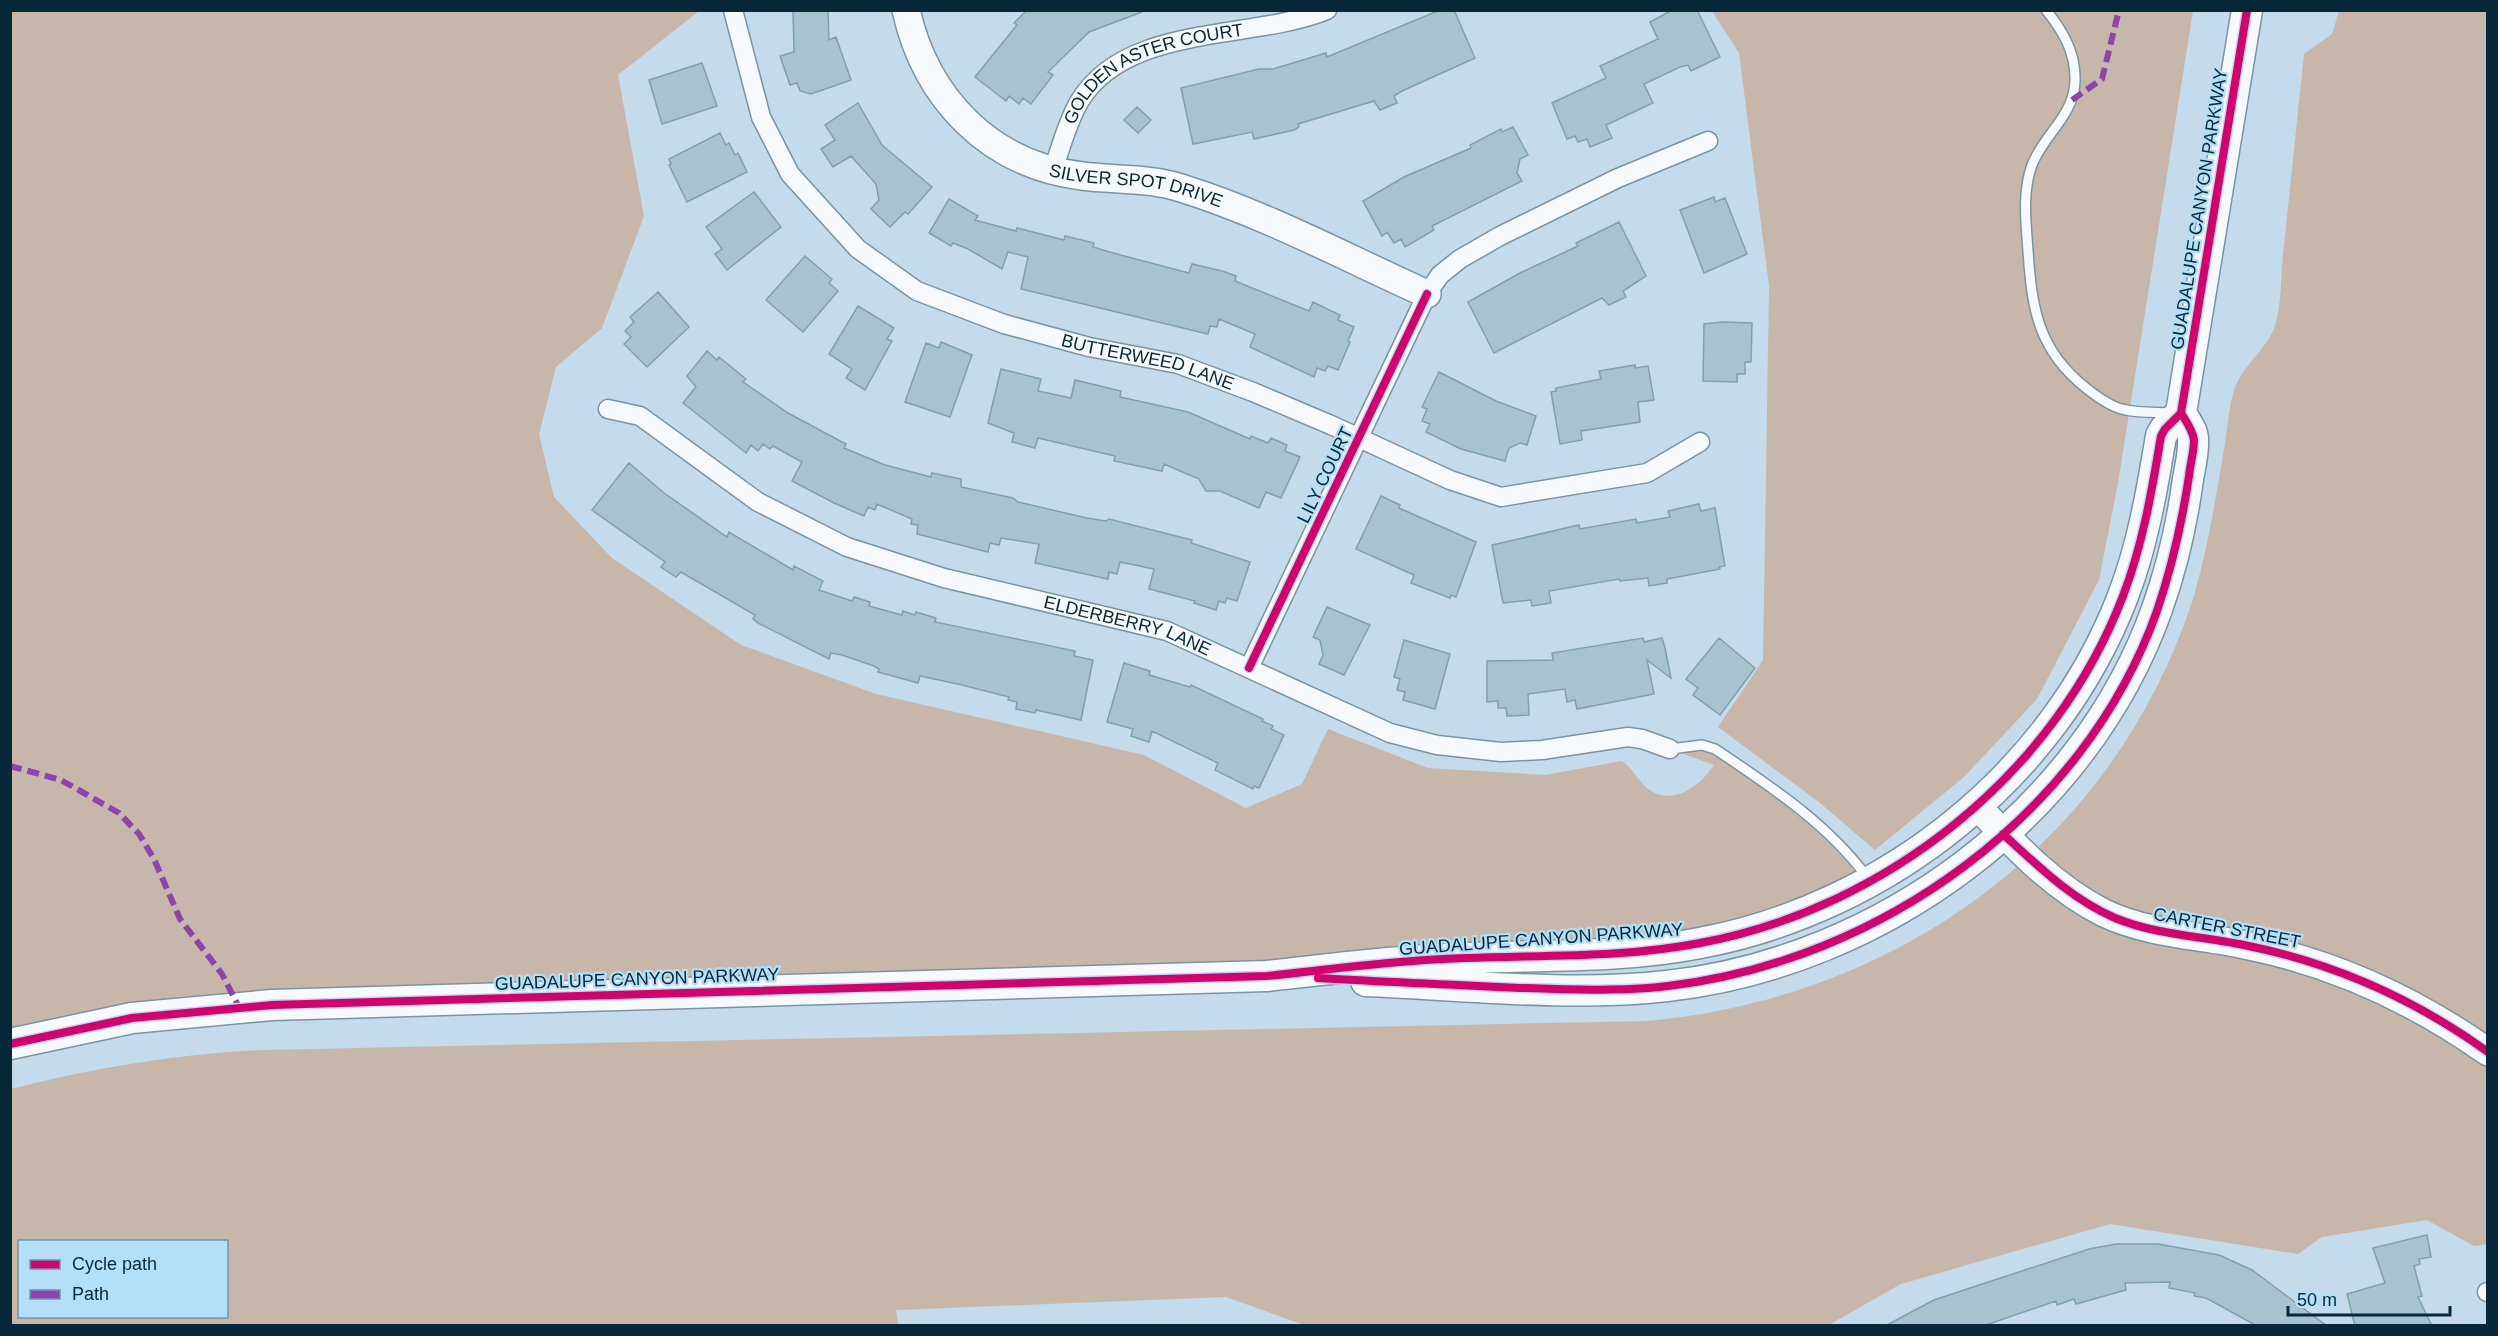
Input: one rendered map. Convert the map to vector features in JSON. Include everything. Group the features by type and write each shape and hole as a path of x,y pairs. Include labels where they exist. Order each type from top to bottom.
{"main road":[{"name":"GUADALUPE CANYON PARKWAY","path":"1267,976 1583,990 1666,986 1746,972 1805,953 1882,919 1964,866 2003,834 2043,795 2087,740 2113,700 2146,639 2172,561 2194,441 2181,413 2247,10"},
{"name":"GUADALUPE CANYON PARKWAY","path":"10,1044 132,1018 272,1005 1267,976 1416,961 1623,952 1678,947 1749,932 1794,917 1870,882 1921,850 1976,805 2038,741 2067,702 2092,661 2116,612 2138,551 2162,436 2165,429 2181,413"}],"street":[{"name":"BUTTERWEED LANE","path":"733,10 761,117 790,174 858,249 916,291 1004,324 1089,347 1178,364 1253,392 1450,480 1501,497 1647,473 1700,442"},
{"name":"SILVER SPOT DRIVE","path":"906,10 913,40 927,72 946,101 969,125 996,145 1024,160 1053,170 1081,176 1180,187 1255,217 1427,294"},
{"name":"GOLDEN ASTER COURT","path":"1053,170 1068,122 1080,100 1094,82 1114,65 1137,53 1163,45 1276,24 1327,10"},
{"name":"LILY COURT","path":"1249,668 1427,294 1440,275 1460,259 1500,236 1618,178 1708,141"},
{"name":"ELDERBERRY LANE","path":"608,409 640,416 758,502 847,547 933,576 1167,631 1368,724 1437,745 1480,751 1522,752 1628,737 1642,739 1670,749"},
{"name":"CARTER STREET","path":"1976,805 2003,834 2063,887 2117,919 2162,931 2243,944 2319,963 2389,991 2422,1008 2487,1052"}],"lane":[{"path":"2046,10 2067,40 2073,59 2075,80 2072,100 2066,116 2032,164 2027,184 2025,209 2030,279 2040,328 2048,348 2060,364 2094,394 2124,410 2181,413"},
{"path":"1670,749 1702,745 1715,749 1804,813 1851,858 1870,882"}],"shaded area":[{"path":"11,11 699,11 618,75 644,216 602,328 556,367 539,434 554,497 612,558 741,645 876,694 1144,755 1246,808 1302,784 1328,729 1428,768 1545,775 1622,761 1647,788 1656,794 1666,796 1685,792 1693,787 1714,765 1670,749 1702,745 1792,802 1870,882 1702,943 319,1004 11,1044"},
{"path":"1712,11 2193,11 2118,483 2099,580 2037,699 1964,777 1875,850 1820,803 1718,727 1763,660 1769,286 1739,53"},
{"path":"2339,11 2487,11 2487,1244 2474,1246 2427,1220 2322,1237 2298,1254 2110,1224 1901,1284 1827,1326 1304,1325 1226,1297 896,1310 898,1326 11,1326 11,1089 73,1075 136,1063 263,1050 1648,1021 1740,1006 1827,980 1909,942 1984,894 2051,835 2108,766 2156,689 2192,602 2203,563 2230,406 2236,385 2272,334 2277,319 2304,54 2332,34"}],"building":[{"path":"793,10 828,10 829,40 836,37 851,80 811,94 800,91 797,83 790,85 780,56 794,52"},
{"path":"1027,10 1142,10 1142,12 1089,32 1048,72 1053,75 1031,104 1023,98 1019,104 1009,96 1006,101 975,77 1017,25 1014,23"},
{"path":"1440,10 1454,10 1475,58 1402,91 1394,96 1397,103 1380,110 1374,101 1298,124 1299,127 1294,130 1254,139 1252,132 1193,144 1181,88 1259,69 1273,69 1326,53 1327,57"},
{"path":"1672,10 1697,10 1720,57 1691,71 1688,65 1680,67 1644,84 1653,103 1606,125 1612,138 1590,147 1587,139 1578,142 1575,136 1567,139 1552,103 1606,78 1600,66 1658,39 1650,22"},
{"path":"702,63 717,106 662,124 649,80"},
{"path":"858,103 882,145 932,187 908,214 905,212 890,227 871,209 879,200 876,184 851,156 833,167 821,149 835,140 825,125"},
{"path":"1137,107 1151,120 1138,133 1124,120"},
{"path":"1513,127 1528,155 1520,159 1517,173 1522,181 1432,226 1434,230 1405,247 1401,239 1394,243 1387,232 1382,236 1363,201 1404,177 1471,148 1470,145 1501,129 1502,132"},
{"path":"720,133 726,145 729,143 735,155 738,153 747,172 687,202 669,165 671,164 669,159"},
{"path":"754,192 781,227 727,270 715,254 722,249 706,227"},
{"path":"1714,197 1715,202 1725,198 1747,254 1704,273 1680,210"},
{"path":"949,199 978,216 975,220 1016,231 1017,228 1064,240 1065,236 1094,243 1093,247 1189,273 1192,264 1222,271 1236,276 1235,281 1309,311 1313,302 1340,315 1338,320 1354,327 1348,341 1350,342 1338,370 1328,366 1325,371 1317,368 1314,377 1250,347 1255,334 1219,319 1217,327 1210,326 1208,334 1021,289 1028,257 1008,252 1002,269 968,249 953,243 951,246 929,233"},
{"path":"1619,222 1646,276 1623,291 1626,297 1609,305 1602,298 1494,353 1468,302 1520,273 1578,246 1576,243"},
{"path":"805,256 832,279 829,283 838,291 803,332 766,300"},
{"path":"658,292 689,327 647,367 624,344 631,337 625,331 634,322 630,317"},
{"path":"858,306 894,328 887,339 892,341 865,390 846,378 852,369 829,354"},
{"path":"1752,323 1751,362 1745,362 1745,374 1737,374 1737,382 1703,381 1704,324"},
{"path":"941,342 972,355 950,417 905,402 926,343 939,348"},
{"path":"707,351 717,360 719,357 746,379 743,382 788,413 846,444 844,448 885,465 931,477 932,473 961,479 961,487 1087,518 1106,521 1109,519 1192,540 1191,543 1250,562 1237,601 1227,598 1225,603 1219,601 1216,610 1194,603 1195,601 1149,589 1154,569 1120,562 1117,574 1109,572 1108,579 1035,563 1039,544 1001,538 999,545 990,543 988,552 917,534 918,525 911,524 912,519 877,504 875,510 868,507 864,516 834,503 792,481 802,462 773,446 770,449 763,444 758,451 751,445 746,453 683,403 696,387 687,376"},
{"path":"1635,365 1635,368 1648,366 1654,400 1638,402 1640,422 1581,431 1582,440 1560,444 1551,392 1556,391 1556,388 1601,379 1599,371"},
{"path":"1001,369 1041,379 1038,391 1071,398 1075,380 1121,391 1120,397 1188,412 1250,439 1251,436 1268,443 1271,438 1287,445 1285,451 1300,457 1281,498 1266,492 1259,508 1220,491 1206,491 1199,479 1164,464 1162,471 1114,461 1115,456 1038,438 1035,448 1012,442 1014,433 988,423"},
{"path":"1439,372 1496,401 1536,416 1527,445 1520,443 1509,448 1505,461 1461,449 1426,432 1430,424 1422,421 1427,409 1422,407"},
{"path":"629,463 664,493 727,537 729,532 793,570 794,566 823,581 819,590 852,601 854,597 870,602 869,606 902,615 903,611 915,615 916,612 936,618 935,622 1075,651 1074,656 1093,660 1081,720 1036,710 1035,713 1016,709 1017,702 1008,700 1009,697 962,685 920,676 918,683 878,672 879,669 874,666 842,655 831,653 829,659 758,623 753,619 755,615 681,572 676,577 661,567 665,562 592,510"},
{"path":"1381,496 1400,505 1399,508 1476,542 1456,597 1451,595 1450,598 1411,583 1414,575 1356,549"},
{"path":"1699,504 1701,511 1715,508 1725,566 1719,567 1720,569 1667,579 1667,583 1649,586 1648,578 1620,581 1619,579 1549,591 1551,603 1532,606 1531,600 1503,603 1492,545 1579,525 1580,529 1636,519 1637,523 1670,517 1668,511"},
{"path":"1327,607 1370,625 1344,675 1319,664 1323,655 1320,640 1313,637"},
{"path":"1643,638 1644,642 1662,638 1671,678 1647,660 1654,694 1577,709 1575,700 1567,702 1565,689 1528,694 1529,715 1507,716 1506,708 1498,708 1498,701 1487,702 1487,661 1553,660 1552,653"},
{"path":"1719,638 1755,668 1720,715 1693,695 1698,688 1686,679"},
{"path":"1404,640 1450,654 1435,709 1403,700 1405,692 1397,690 1400,679 1394,677"},
{"path":"1124,663 1150,671 1149,675 1190,687 1191,685 1263,719 1262,721 1273,726 1271,729 1284,735 1259,788 1254,786 1253,789 1215,770 1218,763 1152,731 1149,742 1131,736 1133,729 1107,722"},
{"path":"2427,1235 2431,1257 2419,1259 2420,1264 2414,1266 2422,1296 2418,1297 2432,1326 2355,1326 2347,1294 2385,1283 2373,1248"},
{"path":"2116,1244 2158,1244 2219,1255 2252,1270 2327,1326 2257,1326 2206,1298 2194,1296 2195,1293 2169,1288 2170,1282 2125,1283 2126,1290 2076,1304 2074,1299 2057,1305 2056,1301 1983,1326 1885,1326 1934,1300 2089,1249"}],"marked path":[{"path":"2072,100 2102,79 2119,10"},
{"path":"10,766 61,780 119,813 139,834 154,859 180,919 222,974 239,1007"}],"cycle path":[{"path":"10,1044 132,1018 272,1005 1267,976 1416,961 1642,951 1700,943 1769,925 1835,899 1898,865 1956,823 2009,775 2055,720 2093,661 2130,576 2150,497 2161,436 2181,413 2247,10"},
{"path":"1249,668 1427,294"},
{"path":"1318,978 1523,988 1632,989 1668,986 1747,971 1824,946 1897,910 1965,866 2026,813 2080,753 2124,685 2157,611 2180,527 2194,440 2181,413"},
{"path":"2003,834 2069,892 2115,918 2163,932 2228,942 2277,953 2341,973 2402,999 2488,1052"}]}
